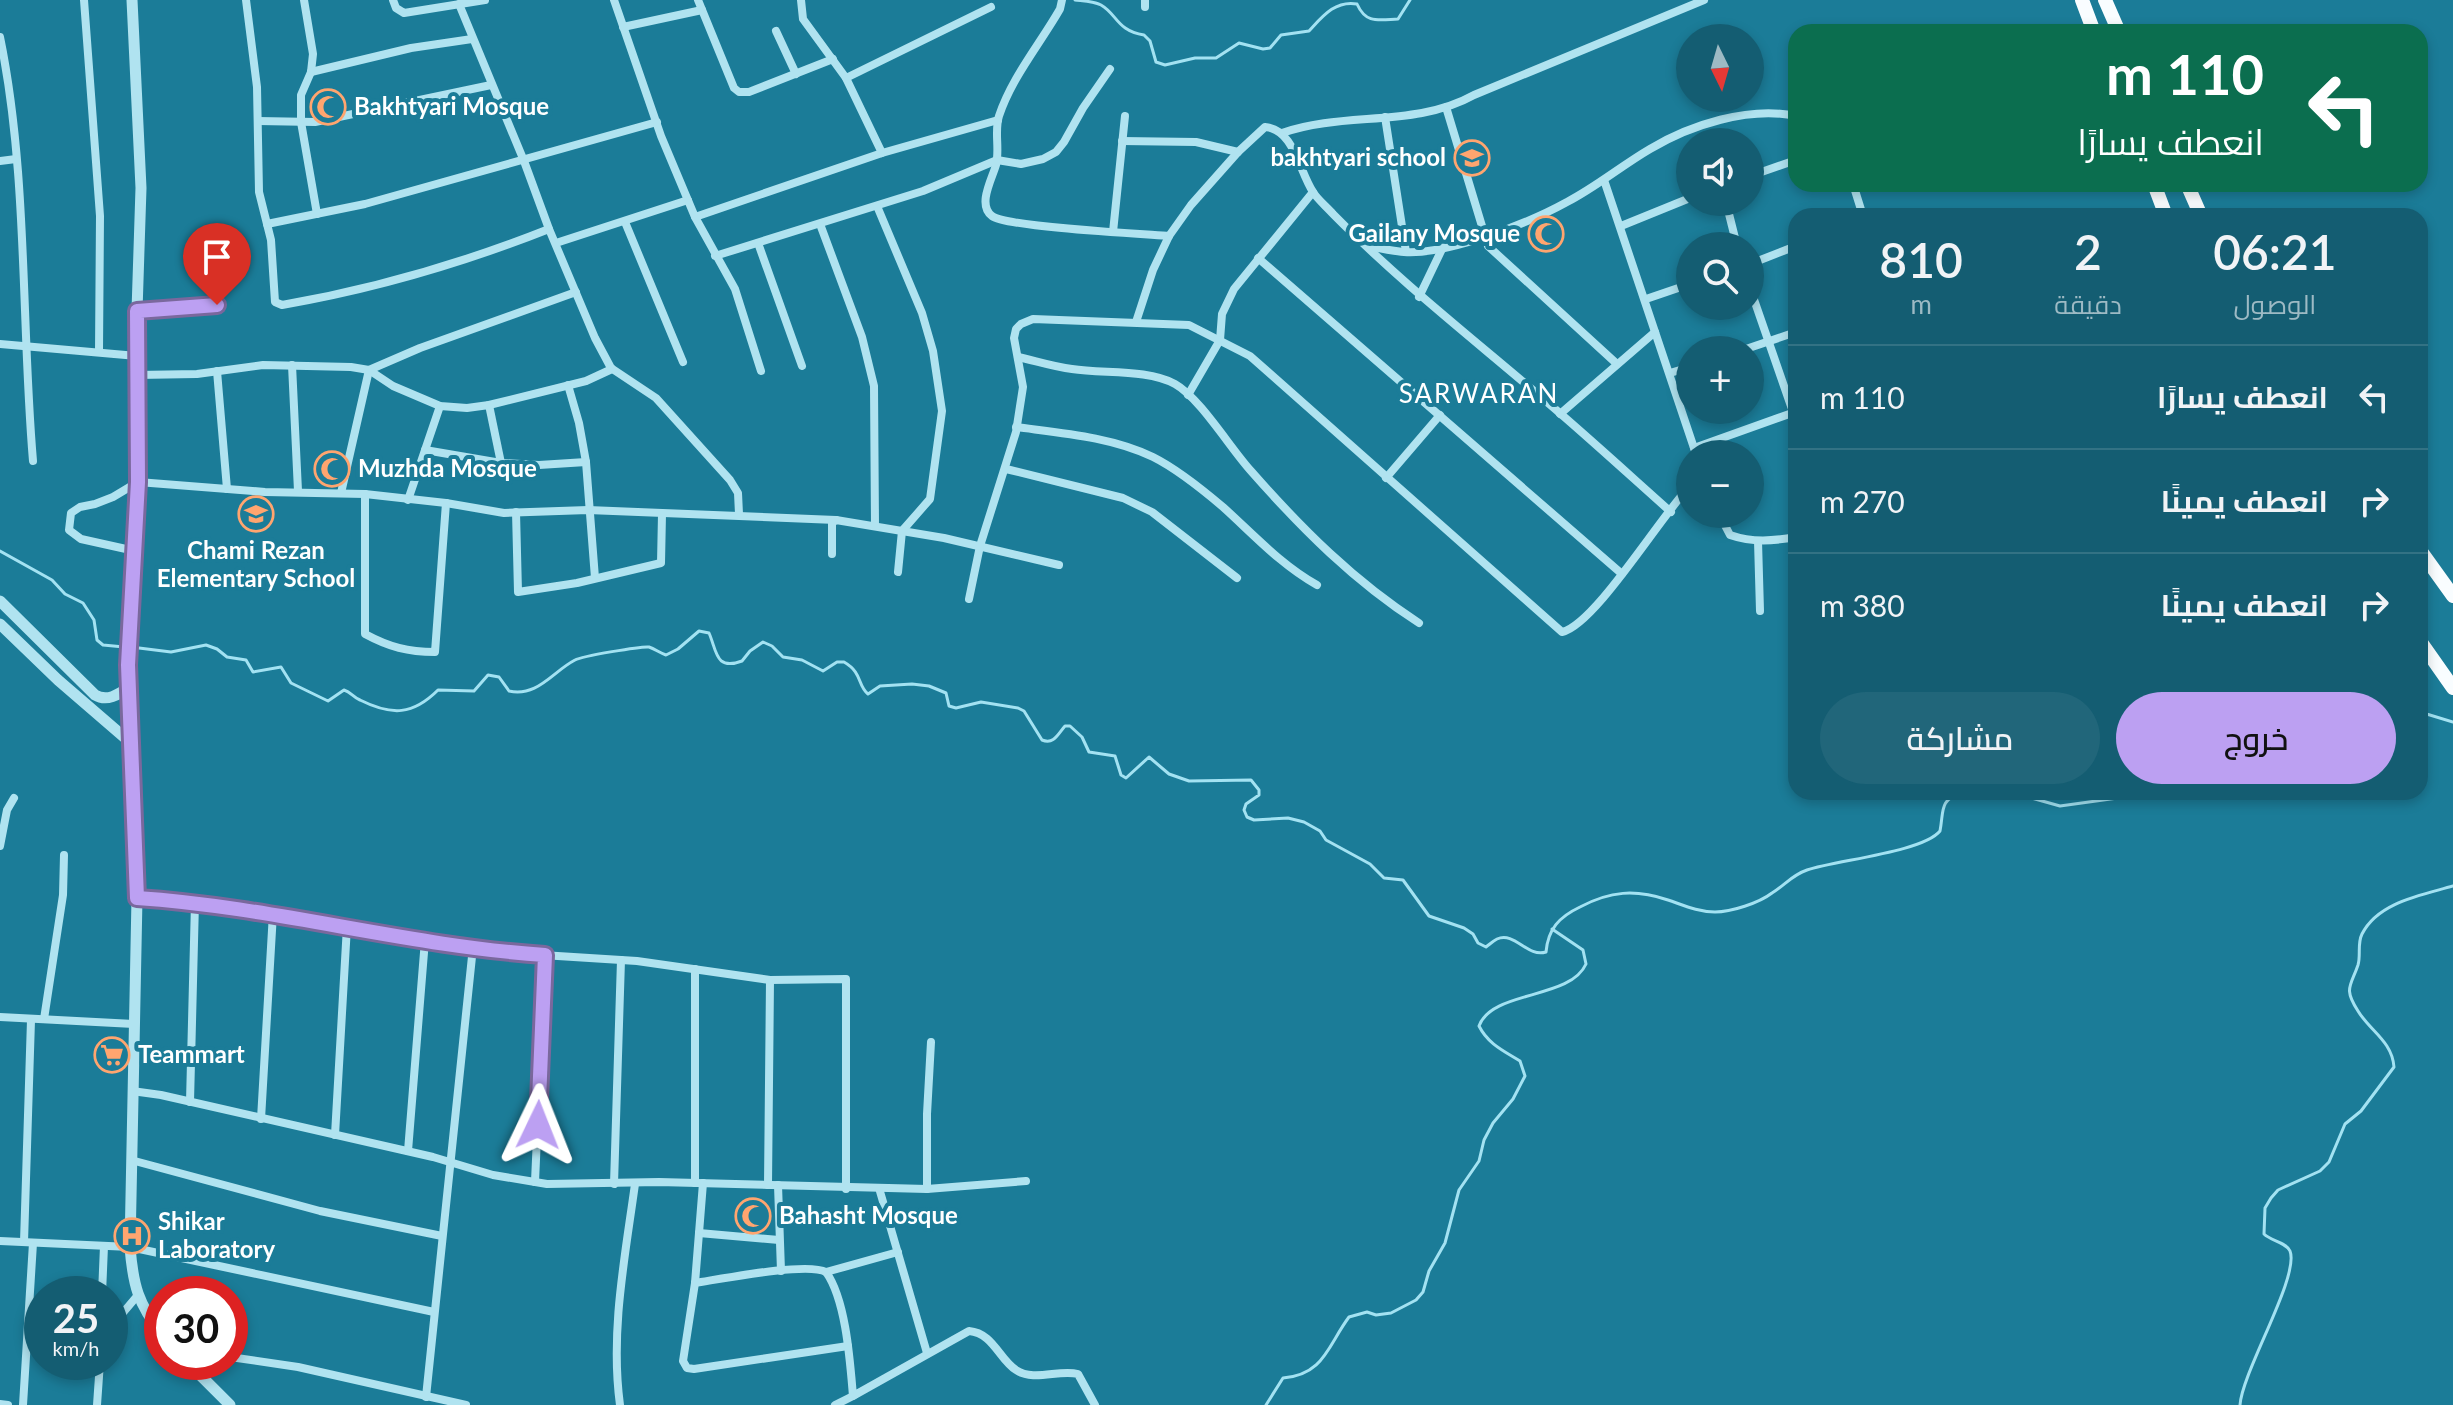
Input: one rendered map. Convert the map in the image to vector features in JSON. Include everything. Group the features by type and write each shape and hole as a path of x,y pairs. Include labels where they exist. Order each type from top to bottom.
{"main road":[{"path":"2082,0 2091,24"},
{"path":"2105,0 2116,24"},
{"path":"2428,561 2453,596"},
{"path":"2428,653 2453,688"}],"street":[{"path":"84,0 101,229 99,352"},
{"path":"132,0 141,188 137,311 138,482 129,687 137,898 130,1247 133,1281 144,1307"},
{"path":"246,0 257,87 259,192 271,240 275,302 282,305 381,284 481,256 549,229"},
{"path":"304,0 313,54 311,72 301,95 301,122 317,214"},
{"path":"393,0 396,8 404,13 485,0"},
{"path":"614,0 695,217 735,289 761,371"},
{"path":"698,0 734,88 739,92 749,92 833,59"},
{"path":"801,0 803,19 846,78 882,153"},
{"path":"1282,133 1318,123 1446,107 1704,0"},
{"path":"459,4 549,229 595,338 612,369 656,398 730,480 738,493 739,514"},
{"path":"1061,4 1018,77 998,120 997,160 985,197 987,211 994,219 1169,236"},
{"path":"846,78 991,7"},
{"path":"623,27 702,10"},
{"path":"776,31 796,74"},
{"path":"0,37 8,78 16,159 26,385 33,461"},
{"path":"311,72 411,48 472,39"},
{"path":"715,256 923,191 997,160 1021,164 1043,159 1056,152 1110,69"},
{"path":"258,121 315,122 491,85"},
{"path":"1446,107 1488,246 1617,364"},
{"path":"1367,245 1406,252 1443,247 1484,236 1524,223 1566,203 1652,148 1695,129 1747,115 1788,114"},
{"path":"1113,232 1125,116"},
{"path":"1385,117 1406,252"},
{"path":"695,217 882,153 998,120"},
{"path":"267,224 365,204 657,122"},
{"path":"1136,322 1153,270 1169,236 1191,205 1238,152 1265,127 1273,128 1282,133 1313,192 1419,297 1560,414 1671,512"},
{"path":"1122,141 1196,142 1238,152"},
{"path":"0,161 16,159"},
{"path":"1764,171 1788,163"},
{"path":"1604,180 1691,440"},
{"path":"1188,395 1220,340 1222,314 1234,289 1313,192"},
{"path":"556,243 688,200"},
{"path":"1621,226 1676,204"},
{"path":"877,206 922,313 940,385 942,411 930,499 902,531 898,572"},
{"path":"625,222 683,362"},
{"path":"820,224 862,337 874,386 875,526"},
{"path":"758,243 802,366"},
{"path":"1419,297 1443,247"},
{"path":"1764,259 1788,249"},
{"path":"1258,258 1622,574"},
{"path":"1646,299 1676,289"},
{"path":"137,375 263,365 369,370 420,348 576,292"},
{"path":"137,311 217,305"},
{"path":"969,599 980,546 1006,469 1023,387 1014,338 1016,329 1033,319 1189,325 1250,356 1562,632 1589,613 1676,505"},
{"path":"1762,320 1788,394"},
{"path":"1560,414 1655,332"},
{"path":"1764,344 1788,335"},
{"path":"0,344 137,356"},
{"path":"1018,357 1070,369 1151,375 1176,385 1188,395 1286,511 1342,566 1381,598 1419,623"},
{"path":"292,365 298,491"},
{"path":"369,370 393,386 440,406 467,408 586,381 612,369"},
{"path":"341,493 369,370"},
{"path":"217,371 227,489"},
{"path":"1670,373 1676,371"},
{"path":"568,385 586,462 595,578"},
{"path":"489,405 501,463"},
{"path":"408,500 440,406"},
{"path":"1723,440 1788,414"},
{"path":"1386,478 1440,415"},
{"path":"1016,427 1075,435 1129,447 1155,458 1221,505 1300,576 1317,585"},
{"path":"425,450 501,463 539,465 586,462"},
{"path":"1006,469 1123,498 1152,512 1237,578"},
{"path":"135,551 81,539 69,530 71,513 80,507 113,497 138,482 365,494 446,503 482,511 588,510 836,520 980,546 1059,565"},
{"path":"365,494 365,634 395,649 413,652 435,652 446,503"},
{"path":"516,512 518,592 661,563 662,514"},
{"path":"832,554 832,523 836,520"},
{"path":"1726,528 1730,535 1758,541 1788,538"},
{"path":"1758,541 1760,611"},
{"path":"0,601 95,695 110,698 129,687"},
{"path":"0,624 131,743"},
{"path":"86,704 95,695"},
{"path":"0,846 7,810 14,798"},
{"path":"44,1019 63,895 64,855"},
{"path":"137,898 273,913 473,947 621,960 770,980 846,979 846,1189"},
{"path":"190,1102 195,902"},
{"path":"261,1119 273,913"},
{"path":"335,1135 347,926"},
{"path":"408,1151 425,940"},
{"path":"426,1397 473,947"},
{"path":"535,1182 545,955"},
{"path":"614,1184 621,960"},
{"path":"695,969 699,1233 683,1361 687,1368 694,1369 848,1346"},
{"path":"770,980 773,1185 781,1271"},
{"path":"0,1017 134,1024"},
{"path":"23,1405 31,1020"},
{"path":"927,1189 931,1042"},
{"path":"132,1091 408,1151 493,1175 535,1182 927,1189 1026,1181"},
{"path":"131,1160 320,1211 442,1236"},
{"path":"620,1405 615,1367 617,1332 635,1184"},
{"path":"879,1188 927,1353"},
{"path":"699,1233 779,1240"},
{"path":"0,1241 130,1247 434,1312"},
{"path":"103,1276 104,1246"},
{"path":"695,1283 813,1268 826,1272 898,1252"},
{"path":"826,1272 836,1293 852,1361 853,1396"},
{"path":"128,1307 138,1295"},
{"path":"835,1405 969,1331 986,1337 1016,1370 1026,1374 1078,1374 1095,1405"},
{"path":"248,1360 298,1367 466,1405"},
{"path":"98,1404 99,1380"},
{"path":"205,1380 230,1405"},
{"path":"0,1404 8,1405"}],"waterway":[{"path":"1075,0 1101,5 1128,30 1144,35 1150,41 1156,62 1165,65 1195,58 1216,58 1239,43 1270,48 1281,35 1309,31 1330,11 1349,3 1357,4 1369,18 1398,19 1410,0"},
{"path":"0,551 52,580 65,594 83,603 94,620 97,640 103,645 124,647"},
{"path":"131,647 171,652 206,645 227,657 246,660 253,672 281,667 291,683 328,701 344,690 382,709 402,710 420,704 438,690 474,691 488,675 499,677 509,691 519,692 537,687 580,658 644,647 666,655 699,631 709,633 718,658 727,663 742,661 763,642 783,657 802,660 823,671 837,662 844,662 854,670 868,694 880,686 912,684 929,686 946,693 949,706 956,708 981,702 1018,708 1024,711 1042,740 1046,741 1055,738 1065,726 1070,726 1082,737 1089,752 1115,756 1121,775 1126,778 1149,757 1169,774 1189,781 1251,780 1259,795 1246,804 1244,810 1247,817 1254,820 1288,818 1304,822 1320,831 1326,840 1370,864 1384,878 1403,880 1429,916 1464,928 1486,947 1497,939 1510,938 1539,953 1546,952 1552,930 1561,920 1591,902 1612,895 1645,894 1703,911 1729,910 1760,900 1807,870 1916,845 1940,831 1948,800"},
{"path":"2428,714 2453,722"},
{"path":"2039,800 2060,806 2103,800"},
{"path":"2240,1405 2291,1263 2288,1248 2264,1234 2265,1208 2278,1190 2320,1171 2329,1162 2345,1124 2361,1111 2394,1067 2389,1050 2363,1018 2351,997 2350,987 2358,965 2362,934 2369,923 2390,907 2453,886"},
{"path":"1266,1405 1283,1378 1308,1371 1324,1357 1349,1317 1367,1312 1376,1315 1391,1313 1416,1300 1423,1292 1429,1271 1445,1243 1459,1190 1479,1161 1484,1140 1493,1123 1513,1099 1525,1076 1520,1061 1492,1042 1479,1026 1487,1014 1499,1006 1564,984 1577,976 1586,964 1583,950 1552,929"}],"place":[{"name":"Bakhtyari Mosque","path":"328,107"},
{"name":"bakhtyari school","path":"1472,158"},
{"name":"Gailany Mosque","path":"1546,234"},
{"name":"Muzhda Mosque","path":"332,469"},
{"name":"Chami Rezan Elementary School","path":"256,514"},
{"name":"Teammart","path":"112,1055"},
{"name":"Bahasht Mosque","path":"753,1216"},
{"name":"Shikar Laboratory","path":"132,1236"}],"district":[{"name":"SARWARAN","path":"1479,394"}],"route":[{"path":"217,305 137,311 138,482 128,665 137,898 195,902 510,953 545,955 538,1125"}]}
